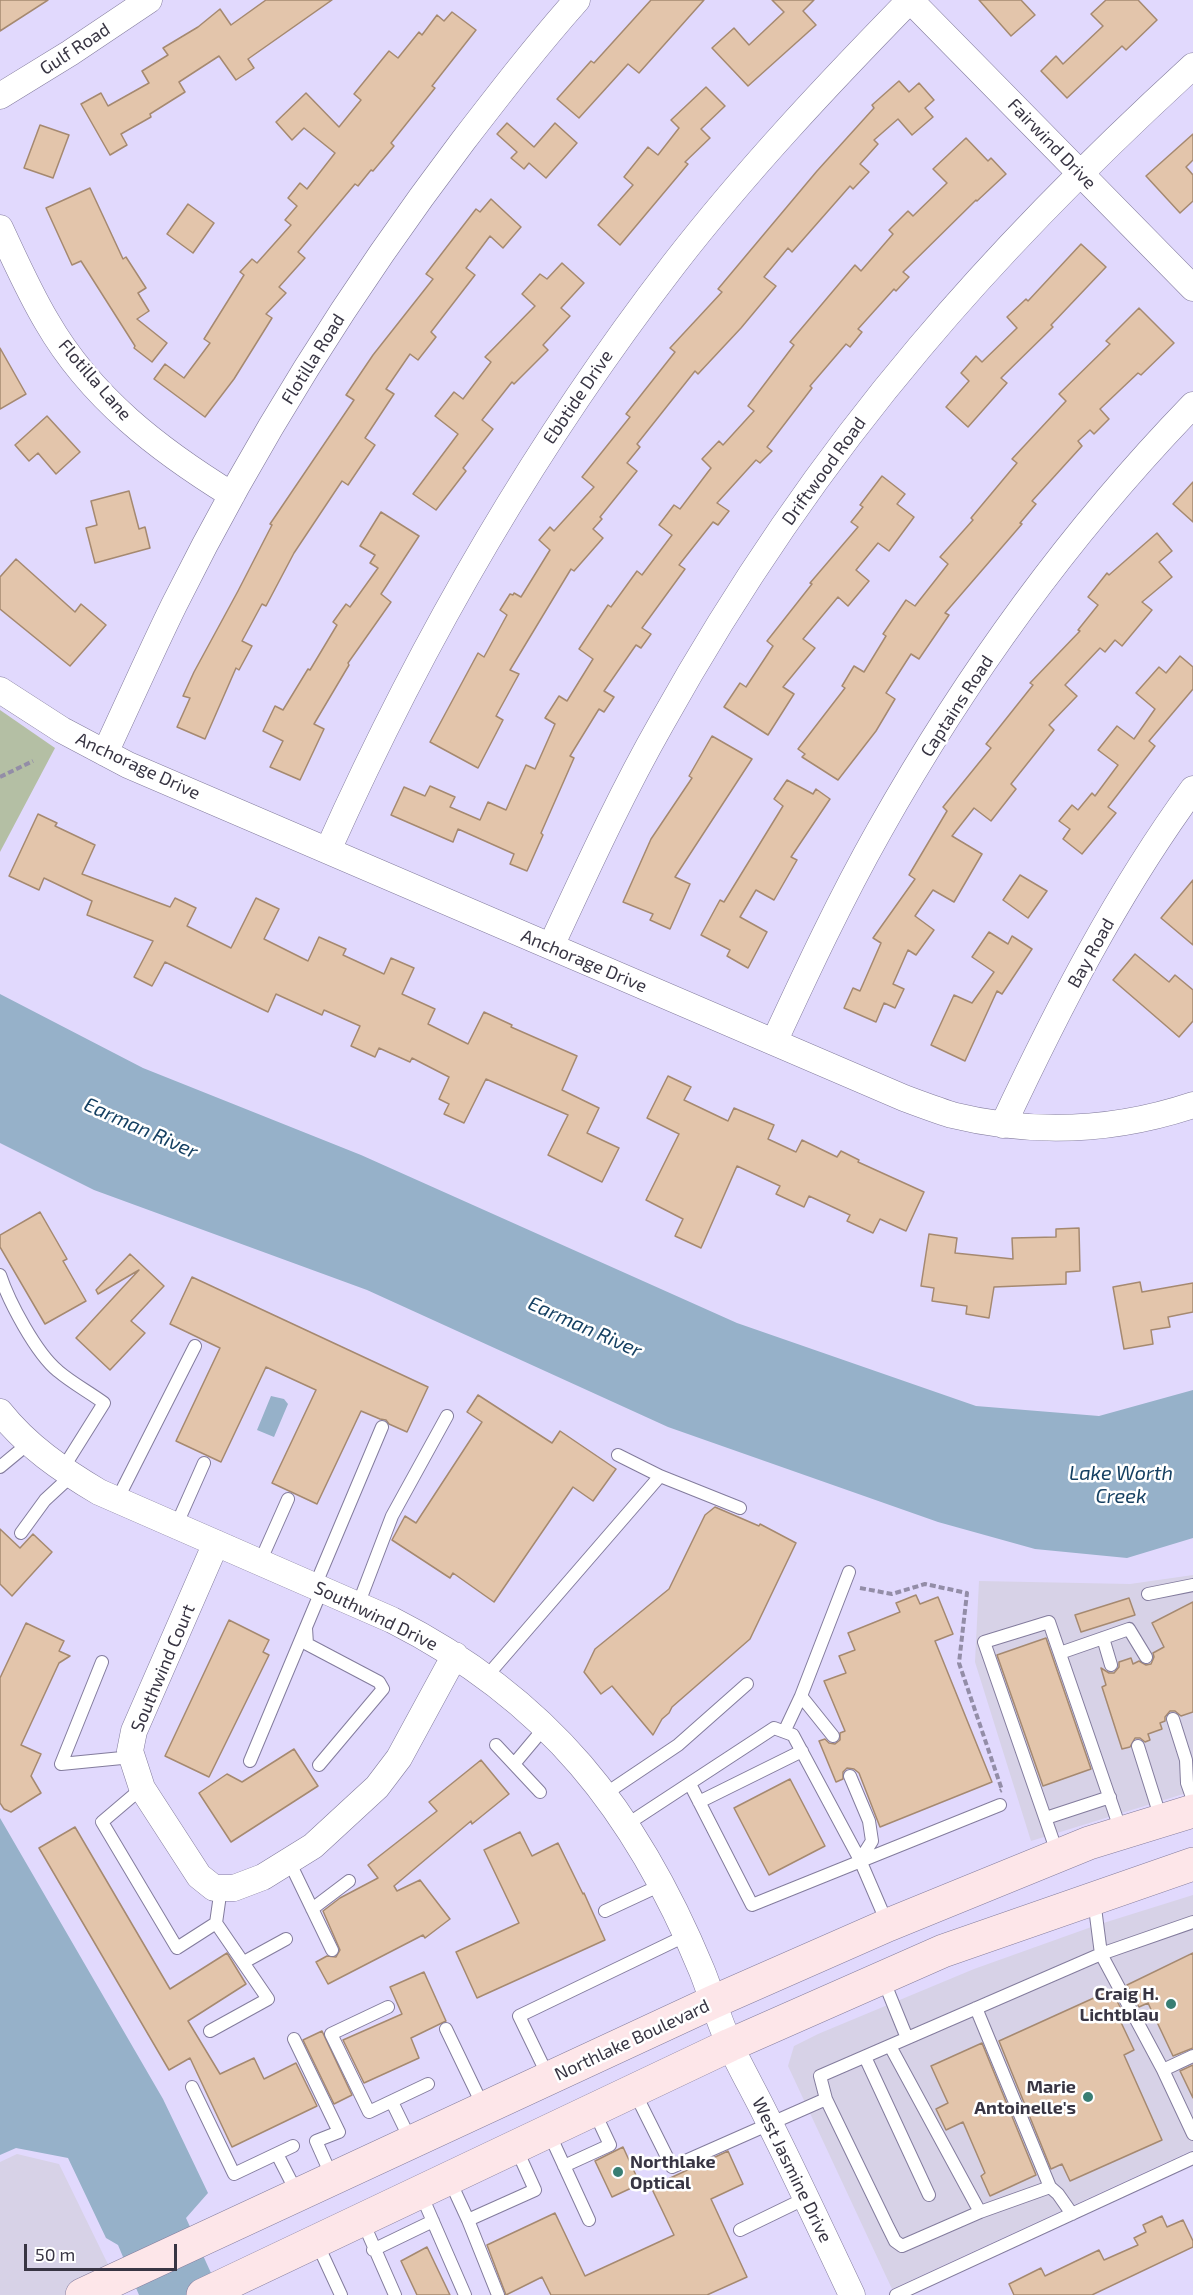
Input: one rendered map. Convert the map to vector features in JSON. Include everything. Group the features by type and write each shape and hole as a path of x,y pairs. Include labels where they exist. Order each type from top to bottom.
{"main road":[{"name":"Northlake Boulevard","path":"82,2295 713,2002 888,1925 1059,1856 1193,1811"},
{"path":"203,2295 349,2236 434,2198 516,2148 730,2045 943,1951 1193,1864"},
{"path":"318,2186 349,2236"}],"street":[{"name":"Gulf Road","path":"0,96 149,0"},
{"name":"Flotilla Road","path":"105,753 174,605 232,495 288,398 427,189 498,95 577,0"},
{"name":"Fairwind Drive","path":"910,0 1193,288"},
{"name":"Ebbtide Drive","path":"328,850 358,782 414,668 469,569 536,460 607,354 746,176 831,81 910,0"},
{"name":"Driftwood Road","path":"551,946 610,820 660,725 715,632 773,541 852,431 920,347 991,266 1080,173 1193,66"},
{"name":"Flotilla Lane","path":"0,228 48,324 78,367 113,407 139,431 181,463 232,495"},
{"name":"Captains Road","path":"774,1042 831,921 873,841 944,724 988,657 1048,574 1113,495 1193,405"},
{"name":"Anchorage Drive","path":"0,690 62,730 105,753 904,1098 951,1114 1003,1125 1067,1128 1116,1125 1165,1115 1193,1105"},
{"name":"Bay Road","path":"1003,1125 1040,1045 1085,960 1134,876 1193,789"},
{"name":"Southwind Drive","path":"0,1412 29,1443 67,1473 99,1492 427,1637 488,1676 574,1755 626,1825 661,1885 702,1971 730,2045"},
{"name":"Southwind Court","path":"216,1544 134,1731 130,1751 142,1788 199,1876 214,1888 221,1888"},
{"path":"221,1888 234,1888 263,1877 313,1846 377,1787 399,1758 456,1655"},
{"name":"West Jasmine Drive","path":"730,2045 806,2198 845,2293"}],"lane":[{"path":"0,1275 4,1289 29,1334 56,1370 104,1403 67,1473 21,1533"},
{"path":"117,1500 195,1346"},
{"path":"358,1605 392,1516 447,1416"},
{"path":"250,1761 306,1628 319,1588 382,1427"},
{"path":"0,1467 29,1443"},
{"path":"618,1455 660,1476 740,1508"},
{"path":"176,1526 204,1463"},
{"path":"488,1676 660,1476"},
{"path":"260,1562 288,1499"},
{"path":"785,1730 801,1696 849,1572"},
{"path":"1148,1594 1193,1585"},
{"path":"1059,1856 984,1642 1050,1622 1122,1833"},
{"path":"306,1628 307,1644 379,1682 382,1689 319,1765"},
{"path":"1060,1653 1129,1629 1146,1657"},
{"path":"1103,1638 1111,1665"},
{"path":"102,1662 61,1764 132,1757"},
{"path":"605,1794 678,1745 747,1684"},
{"path":"801,1696 833,1736"},
{"path":"1173,1719 1186,1760 1187,1783 1193,1800"},
{"path":"514,1764 545,1726"},
{"path":"626,1825 774,1728 785,1730 793,1735 860,1860 888,1925"},
{"path":"496,1744 540,1792"},
{"path":"1138,1746 1162,1821"},
{"path":"699,1802 802,1751"},
{"path":"850,1776 869,1821 872,1841 860,1860"},
{"path":"690,1784 752,1905 1000,1804"},
{"path":"142,1788 102,1822 177,1948 216,1923"},
{"path":"1046,1818 1110,1797"},
{"path":"289,1861 332,1950"},
{"path":"312,1909 349,1881"},
{"path":"605,1911 661,1885"},
{"path":"210,2031 268,1999 216,1923 221,1888"},
{"path":"1094,1897 1101,1954 1163,2070 1193,2134"},
{"path":"1050,2187 980,2212 902,2246 895,2241 886,2225 826,2099 820,2076 1101,1954 1193,1923"},
{"path":"550,2079 519,2016 685,1936"},
{"path":"244,1962 286,1939"},
{"path":"882,1978 907,2038"},
{"path":"388,2007 331,2034 369,2112 428,2084"},
{"path":"976,2008 1050,2187 1072,2214"},
{"path":"446,2029 485,2109"},
{"path":"294,2038 339,2132 316,2141 318,2186"},
{"path":"890,2046 980,2212"},
{"path":"1163,2070 1193,2056"},
{"path":"865,2057 929,2195"},
{"path":"192,2087 234,2174 293,2146"},
{"path":"635,2091 672,2167 826,2099"},
{"path":"392,2102 412,2142"},
{"path":"564,2166 610,2145 594,2111"},
{"path":"549,2133 589,2220"},
{"path":"468,2220 535,2190 516,2148"},
{"path":"277,2154 318,2186"},
{"path":"897,2295 1193,2158"},
{"path":"434,2198 468,2220 498,2295"},
{"path":"434,2198 465,2295"},
{"path":"740,2230 806,2198"},
{"path":"341,2295 349,2236"},
{"path":"349,2236 395,2295"}],"path":[{"path":"0,777 33,761"},
{"path":"844,1586 892,1594 925,1584 968,1593 959,1663 1002,1790 992,1794"}],"shaded area":[{"path":"1193,1575 1193,1791 1031,1841 975,1662 979,1581 1130,1584"},
{"path":"1193,1895 1193,2150 892,2289 788,2066 794,2046 974,1969 1097,1925"},
{"path":"17,2154 59,2164 123,2295 0,2295 0,2162"}],"green space":[{"path":"0,710 55,748 0,852"}],"water":[{"name":"Lake Worth Creek","path":"0,994 143,1068 361,1155 737,1323 976,1406 1099,1416 1193,1390 1193,1538 1127,1558 1035,1549 938,1522 668,1427 367,1290 94,1190 0,1143"},
{"path":"271,1396 284,1399 288,1404 274,1437 257,1430"},
{"path":"0,1818 163,2099 208,2193 186,2218 221,2295 139,2295 118,2245 106,2238 68,2158 16,2148 0,2155"}],"building":[{"path":"0,0 48,0 0,31"},
{"path":"266,0 332,0 248,59 254,68 236,80 219,56 179,82 185,92 150,114 151,117 121,134 127,145 110,155 81,104 101,93 108,106 149,83 142,71 168,55 163,48 198,27 220,9 231,25"},
{"path":"651,0 704,0 639,73 628,64 579,118 557,99 591,61 594,63"},
{"path":"772,0 814,0 803,11 816,25 748,86 712,48 734,28 749,45 784,12"},
{"path":"979,0 1021,0 1035,15 1011,36"},
{"path":"1106,0 1138,0 1157,20 1126,50 1122,46 1067,98 1041,71 1056,56 1063,64 1103,26 1091,14"},
{"path":"452,12 476,30 432,86 435,88 391,143 394,146 358,186 355,184 298,252 305,258 279,287 286,293 266,314 272,318 234,379 205,417 154,379 165,364 184,378 210,343 204,339 244,275 240,272 252,259 257,263 291,225 285,220 297,206 288,198 300,183 307,189 335,153 304,128 292,140 276,122 306,93 339,127 361,100 354,94 389,51 398,58 419,32 422,35 437,15 444,21"},
{"path":"899,81 909,92 919,83 934,100 925,108 933,117 912,135 898,119 874,140 878,144 860,164 869,172 853,189 850,186 792,252 788,248 764,277 776,286 698,374 695,371 637,444 640,447 627,463 637,471 593,529 603,538 574,571 571,569 510,670 519,674 496,716 503,720 478,768 430,742 478,653 484,657 507,615 500,610 510,594 514,593 521,597 550,550 539,540 550,527 554,531 594,487 582,477 630,417 626,414 675,352 670,348 722,292 718,289 817,171 874,108 872,105"},
{"path":"706,87 725,106 701,129 710,138 685,162 688,164 620,245 598,225 633,185 624,177 648,147 658,155 679,128 671,120"},
{"path":"507,123 534,147 555,123 577,143 546,178 529,163 524,169 511,158 517,152 497,134"},
{"path":"40,125 69,135 53,178 24,168"},
{"path":"1193,134 1193,160 1186,167 1193,175 1193,201 1180,213 1146,176"},
{"path":"966,138 988,161 991,158 1006,174 976,200 903,272 909,277 896,291 894,289 858,329 862,332 850,347 846,344 810,386 812,388 767,447 772,451 760,463 756,460 717,503 729,511 718,525 713,522 679,565 685,569 642,628 651,634 641,648 636,645 604,691 614,697 604,712 599,709 570,756 574,758 527,871 510,864 514,854 458,829 453,842 391,815 404,787 425,796 430,786 455,797 450,807 480,820 488,802 506,810 526,765 535,769 555,724 545,718 559,696 567,701 593,659 579,649 608,605 611,607 637,571 642,575 672,535 659,525 674,505 680,509 711,468 702,459 719,441 723,445 754,411 748,406 794,345 790,342 855,265 861,271 893,234 889,230 908,211 913,216 947,183 933,169"},
{"path":"90,188 123,259 126,257 146,288 138,293 149,311 137,319 167,343 152,362 134,348 135,346 81,261 72,265 46,208"},
{"path":"491,199 521,227 503,248 490,236 466,268 475,275 431,332 436,337 418,360 410,354 386,389 394,394 365,438 375,445 348,485 342,481 294,553 266,606 262,604 242,641 252,646 239,670 236,668 205,739 177,727 190,698 183,696 194,672 272,525 270,524 354,400 346,395 373,355 433,279 426,274 476,209 480,212"},
{"path":"188,204 214,223 193,253 167,234"},
{"path":"1081,244 1106,267 1051,325 1053,327 1001,378 1007,383 968,427 946,407 969,381 961,373 976,356 982,362 1017,328 1007,317 1026,299 1028,301"},
{"path":"562,263 584,283 561,308 570,316 543,345 548,350 514,384 512,382 482,420 493,429 463,468 466,471 436,510 413,494 458,434 435,416 454,392 463,399 491,362 485,357 535,306 522,294 540,274 547,279"},
{"path":"1139,308 1174,343 1141,375 1138,373 1100,409 1109,419 1094,434 1090,430 1078,441 1082,446 1032,501 1036,504 1020,523 1022,524 945,613 949,615 919,659 911,654 886,693 895,699 876,731 838,780 802,757 805,754 798,749 845,688 842,686 854,666 864,672 886,636 883,634 906,600 915,606 948,564 940,557 973,520 971,518 1017,463 1012,459 1066,401 1059,394 1110,344 1106,341"},
{"path":"0,348 26,394 0,409"},
{"path":"47,416 80,452 56,474 38,453 29,461 15,445"},
{"path":"882,476 905,494 897,504 914,517 889,551 878,543 856,570 869,581 848,606 838,597 803,639 815,648 783,687 794,694 768,735 724,707 740,683 746,687 773,646 767,641 812,584 810,583 858,527 851,522 863,507 860,505"},
{"path":"1193,482 1193,522 1173,504"},
{"path":"129,491 139,529 145,527 150,548 95,563 86,528 97,525 91,501"},
{"path":"381,512 419,536 381,594 391,602 348,663 349,665 314,724 324,729 300,780 270,767 283,741 263,731 275,706 283,710 308,669 310,670 337,625 333,622 346,604 350,607 378,568 370,563 375,555 360,546"},
{"path":"1157,533 1172,551 1159,562 1172,577 1142,602 1152,610 1122,646 1115,640 1105,652 1100,648 1065,685 1077,696 1049,725 1054,730 1011,784 1016,789 991,821 974,808 952,836 982,854 954,902 933,890 915,916 934,930 916,955 908,950 893,984 904,989 895,1008 884,1003 876,1022 844,1008 853,988 860,991 881,943 873,938 915,879 909,875 947,811 943,807 991,748 986,744 1033,685 1030,683 1080,631 1078,630 1098,605 1088,597 1107,573 1109,575"},
{"path":"16,559 75,612 81,604 106,625 70,666 0,609 0,577"},
{"path":"1180,656 1193,667 1193,689 1149,741 1155,746 1108,807 1116,813 1082,854 1063,839 1070,829 1059,821 1072,805 1078,810 1092,793 1095,796 1118,765 1098,750 1117,726 1134,739 1155,709 1136,693 1159,667 1166,673"},
{"path":"712,736 752,759 675,877 690,884 670,929 650,920 653,914 623,902 651,839 692,778 689,776"},
{"path":"787,780 813,794 816,789 830,799 791,857 797,860 774,900 756,890 740,917 767,932 748,968 727,956 730,950 701,935 720,900 724,902 783,806 774,799"},
{"path":"38,814 57,823 55,826 95,845 82,874 170,907 175,898 196,908 187,926 231,948 256,898 279,909 264,939 308,961 319,937 346,949 343,955 384,974 391,958 414,968 402,994 435,1009 428,1024 468,1044 484,1012 512,1025 511,1027 577,1056 562,1090 599,1108 587,1133 619,1148 602,1182 548,1155 568,1115 486,1079 464,1123 444,1114 449,1104 439,1099 449,1077 412,1058 410,1062 379,1048 375,1057 351,1046 360,1026 324,1010 322,1015 276,994 268,1012 165,962 152,986 134,977 153,941 87,915 92,901 44,878 39,890 9,876"},
{"path":"1020,875 1047,891 1028,918 1003,900"},
{"path":"1193,880 1193,945 1161,918"},
{"path":"989,932 1008,944 1012,936 1032,949 1002,994 997,991 965,1061 931,1045 954,995 972,1003 994,972 972,957"},
{"path":"1135,954 1169,982 1175,975 1193,990 1193,1021 1179,1037 1113,980"},
{"path":"668,1076 691,1087 684,1100 728,1121 734,1108 774,1125 768,1139 796,1152 802,1140 837,1157 841,1151 859,1160 858,1162 924,1192 906,1231 880,1219 873,1233 847,1221 850,1215 809,1196 804,1207 776,1194 780,1186 737,1166 701,1248 675,1236 683,1219 646,1200 679,1134 647,1118"},
{"path":"40,1212 67,1259 63,1261 86,1301 45,1324 0,1247 0,1235"},
{"path":"1079,1228 1080,1271 1066,1272 1066,1284 994,1287 989,1318 966,1314 967,1306 932,1301 934,1288 921,1286 929,1234 957,1238 955,1253 1013,1259 1012,1238 1056,1237 1056,1229"},
{"path":"130,1254 164,1286 131,1321 145,1333 110,1370 76,1338 139,1270 98,1294 96,1290"},
{"path":"192,1277 428,1387 407,1432 389,1424 386,1420 361,1411 317,1504 272,1483 316,1390 266,1367 221,1462 176,1441 220,1348 170,1324"},
{"path":"1140,1282 1142,1292 1193,1283 1193,1312 1168,1317 1170,1327 1151,1330 1153,1344 1124,1349 1113,1287"},
{"path":"478,1395 552,1443 560,1431 616,1469 593,1501 573,1487 494,1602 453,1573 450,1578 392,1540 405,1516 416,1523 482,1422 467,1412"},
{"path":"715,1507 759,1526 760,1524 796,1543 750,1639 672,1707 653,1735 612,1686 601,1694 584,1672 595,1649 669,1589 705,1515"},
{"path":"0,1529 20,1548 33,1534 52,1552 12,1596 0,1584"},
{"path":"916,1595 920,1604 938,1597 953,1634 935,1641 992,1782 880,1827 859,1773 847,1768 843,1772 843,1779 836,1782 819,1741 825,1739 835,1744 840,1740 840,1733 845,1731 824,1681 846,1673 839,1656 855,1650 848,1633 900,1612 896,1603"},
{"path":"1129,1598 1135,1615 1081,1632 1075,1615"},
{"path":"1193,1602 1193,1712 1181,1716 1175,1711 1170,1711 1165,1721 1160,1723 1162,1729 1148,1734 1150,1740 1145,1742 1140,1738 1135,1738 1130,1747 1122,1749 1102,1687 1106,1685 1101,1668 1114,1673 1119,1667 1119,1662 1131,1658 1133,1664 1139,1661 1146,1665 1151,1664 1153,1653 1164,1647 1152,1623"},
{"path":"229,1620 269,1640 263,1652 269,1655 209,1777 165,1756"},
{"path":"26,1623 64,1641 59,1651 70,1656 59,1663 21,1745 41,1754 31,1776 41,1793 11,1812 4,1809 0,1803 0,1678"},
{"path":"1046,1638 1091,1769 1043,1786 997,1655"},
{"path":"294,1749 318,1786 231,1842 199,1793 227,1774 242,1782"},
{"path":"481,1760 509,1794 472,1824 471,1821 394,1886 397,1891 420,1880 450,1919 425,1938 423,1935 328,1984 316,1962 327,1956 336,1957 340,1950 323,1911 340,1898 378,1878 368,1865 437,1811 429,1802"},
{"path":"790,1779 825,1846 769,1875 734,1808"},
{"path":"75,1827 170,1989 227,1953 246,1984 188,2021 220,2074 254,2058 264,2079 296,2063 317,2106 232,2147 190,2058 169,2070 39,1848"},
{"path":"520,1832 532,1856 558,1843 605,1940 477,1998 456,1952 519,1923 484,1850"},
{"name":"Craig H. Lichtblau","path":"1193,1953 1193,2048 1173,2056 1148,2003 1139,2007 1127,1985"},
{"path":"424,1972 446,2021 411,2038 419,2058 364,2083 343,2040 402,2014 390,1987"},
{"name":"Marie Antoinelle's","path":"1107,1992 1112,1992 1124,2014 1118,2016 1134,2050 1124,2055 1162,2140 1070,2181 1062,2164 1051,2169 999,2041"},
{"path":"322,2031 352,2095 334,2104 303,2040"},
{"path":"982,2043 1036,2175 990,2196 981,2176 985,2173 963,2122 946,2130 936,2109 948,2103 931,2066"},
{"path":"1193,2065 1193,2098 1180,2071"},
{"name":"Northlake Optical","path":"623,2147 640,2184 612,2197 595,2161"},
{"path":"728,2151 743,2184 711,2199 747,2277 707,2295 551,2295 542,2277 506,2295 487,2245 555,2213 585,2276 674,2235 651,2187"},
{"path":"1162,2216 1167,2227 1183,2220 1193,2241 1193,2247 1092,2295 1014,2295 1009,2284 1041,2268 1045,2276 1099,2250 1104,2260 1138,2245 1134,2238 1146,2232 1143,2225"},
{"path":"427,2247 450,2295 417,2295 401,2261"}],"place":[{"name":"Craig H. Lichtblau","path":"1171,2004"},
{"name":"Marie Antoinelle's","path":"1088,2097"},
{"name":"Northlake Optical","path":"618,2172"}],"water label":[{"name":"Earman River","path":"141,1128"},
{"name":"Earman River","path":"585,1327"}]}
